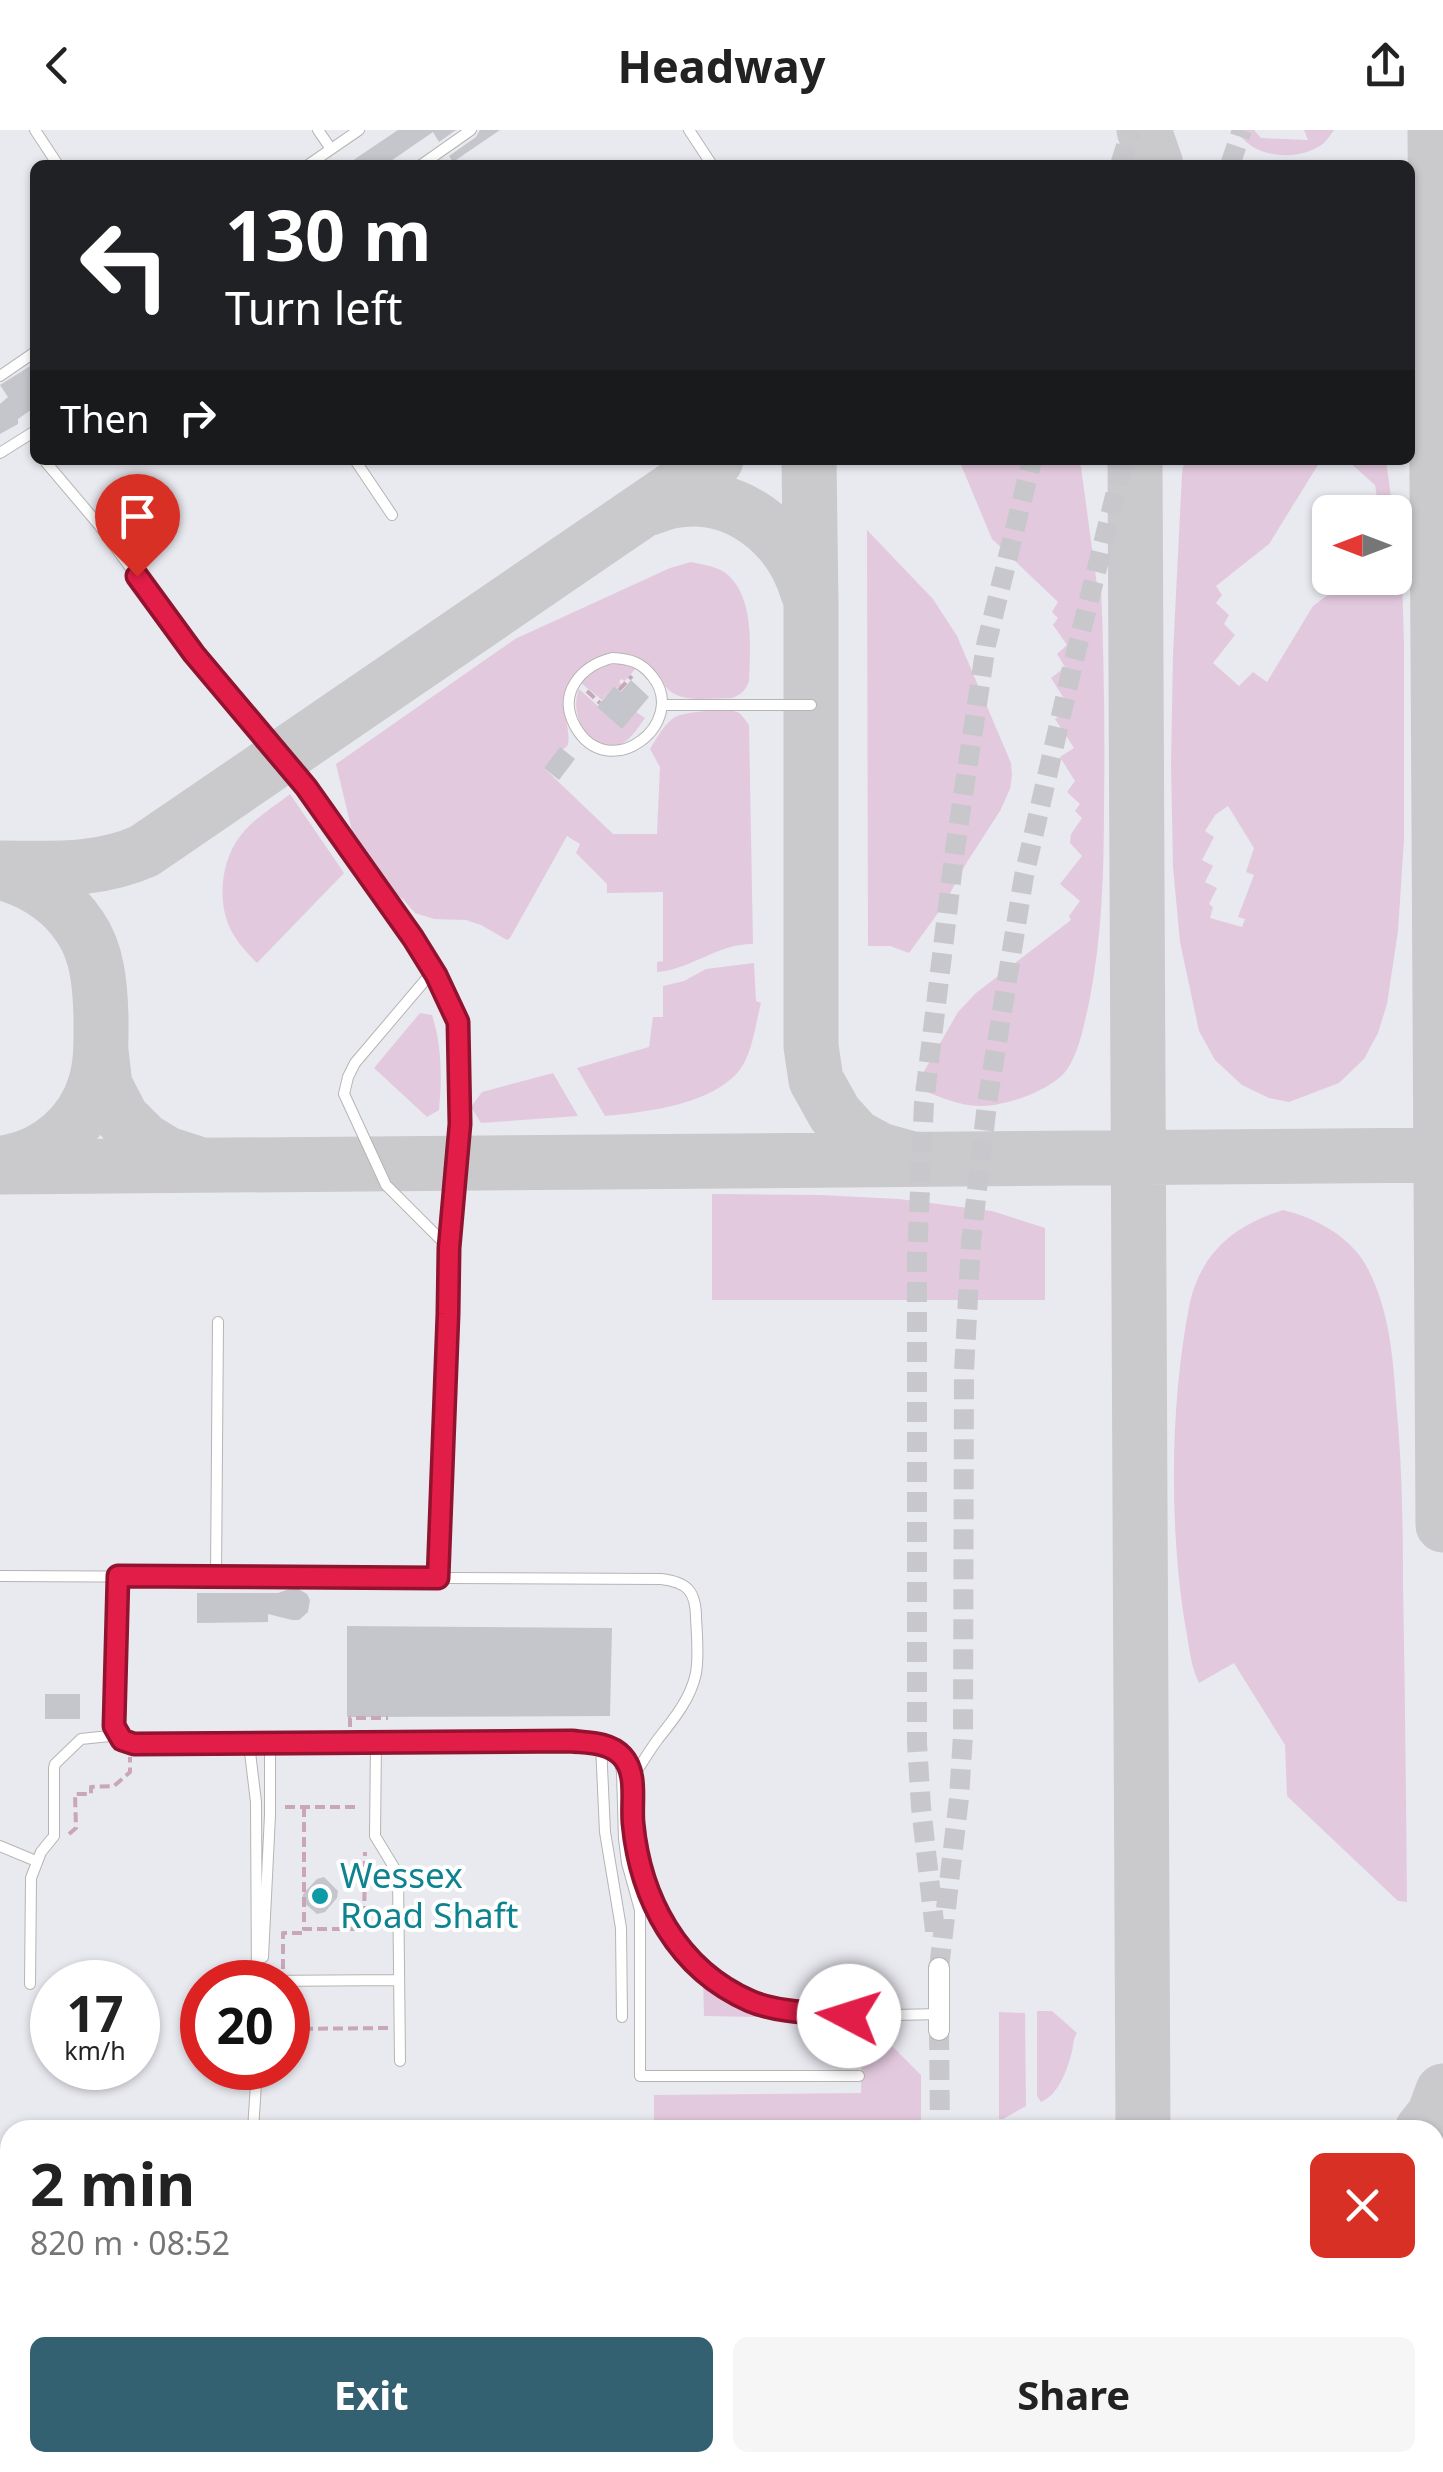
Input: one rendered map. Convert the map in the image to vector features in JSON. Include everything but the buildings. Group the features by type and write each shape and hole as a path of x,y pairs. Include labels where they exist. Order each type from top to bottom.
{"street":[{"path":"939,1968 940,2022"}],"lane":[{"path":"34,130 55,160"},
{"path":"318,130 332,149"},
{"path":"316,160 359,130"},
{"path":"430,160 471,130"},
{"path":"688,130 709,160"},
{"path":"0,376 30,355"},
{"path":"0,453 30,435"},
{"path":"48,465 194,654 306,787 413,938 458,1022 460,1124 449,1248 438,1578"},
{"path":"358,465 392,515"},
{"path":"612,658 642,665 658,683 664,705 662,714 640,742 612,752 600,750 582,738 572,722 569,707 571,692 586,668 612,658"},
{"path":"664,705 811,704"},
{"path":"433,971 355,1063 344,1094 386,1185 449,1248"},
{"path":"216,1577 218,1322"},
{"path":"0,1576 679,1581 694,1598 696,1608 694,1684 675,1720 632,1778"},
{"path":"118,1576 114,1726 122,1740 134,1744 571,1741 607,1747 624,1758 632,1778 640,1869 657,1914 676,1945 710,1978 752,2002 800,2012 940,2022"},
{"path":"30,1960 31,1878 36,1860 52,1838 55,1764 81,1739 120,1735"},
{"path":"376,1743 375,1836 398,1874 400,2061"},
{"path":"249,1744 256,1802 260,1960"},
{"path":"261,1960 270,1744"},
{"path":"607,1747 605,1832 621,1928 622,2017"},
{"path":"607,1747 619,1758 622,1772 622,1831 640,1910 640,2076 859,2076"},
{"path":"0,1846 36,1860"},
{"path":"310,1981 399,1980"},
{"path":"254,2120 256,2090"}],"path":[{"path":"91,1794 91,1787 114,1786 130,1772 130,1753"},
{"path":"52,1838 66,1838 76,1828 75,1794 91,1794 98,1800"},
{"path":"270,1807 365,1806"},
{"path":"284,1960 283,1933 304,1933 304,1807"},
{"path":"304,1929 364,1930 365,1838"},
{"path":"310,2029 388,2028"}],"shaded area":[{"path":"1235,130 1254,130 1261,138 1308,140 1304,130 1334,130 1316,148 1289,155 1261,151"},
{"path":"961,465 1081,465 1097,585 1101,585 1103,880 1089,1003 1076,1053 1068,1068 1041,1090 990,1106 972,1106 915,1087 958,1012 976,993 1071,920 1069,916 1080,901 1060,884 1082,856 1070,843 1082,818 1075,811 1080,804 1067,792 1075,781 1060,757 1074,748 1055,719 1070,708 1051,678 1065,667 1057,654 1067,645 1053,625 1058,618 1052,612 1058,602 992,539"},
{"path":"1183,465 1318,465 1269,544 1216,586 1222,595 1216,603 1229,615 1224,624 1235,635 1213,663 1239,686 1253,672 1267,682 1313,606 1328,595 1403,595 1404,839 1398,931 1387,1004 1378,1033 1364,1059 1339,1083 1289,1102 1269,1098 1242,1085 1215,1060 1199,1031 1180,942 1173,867 1171,763","holes":["1228,806 1254,848 1246,872 1254,875 1238,917 1245,919 1242,927 1210,918 1213,907 1209,904 1217,888 1205,882 1213,866 1202,860 1214,837 1205,831 1215,815"]},
{"path":"1353,465 1387,465 1391,495 1377,495 1375,485"},
{"path":"867,530 933,599 957,636 1011,763 1010,789 1000,811 943,906 909,953 890,946 868,946"},
{"path":"691,562 724,572 743,597 750,640 749,681 745,690 732,698 683,697 670,691 644,662 621,656 598,659 571,680 564,699 568,745 544,768 613,834 657,834 660,767 650,749 667,723 688,713 726,710 740,714 749,725 753,944 727,948 657,972 657,962 663,961 663,892 607,893 607,884 576,853 580,844 567,836 507,940 466,920 434,919 415,913 403,899 388,892 352,831 336,764 515,639"},
{"path":"624,663 636,668 602,700 581,683 601,668"},
{"path":"579,689 622,728 636,712 645,718 623,743 603,746 580,723 576,700"},
{"path":"290,794 344,873 257,963 234,936 225,915 226,867 246,829"},
{"path":"754,963 756,1001 761,1003 749,1051 732,1078 681,1104 605,1116 577,1068 649,1047 653,1017 663,1017 663,986 684,981 706,969"},
{"path":"420,1013 432,1015 440,1062 439,1110 427,1117 374,1068"},
{"path":"553,1073 578,1116 481,1123 471,1107 482,1092"},
{"path":"712,1194 899,1199 992,1211 1045,1228 1045,1300 712,1300"},
{"path":"1283,1210 1320,1224 1353,1247 1375,1285 1389,1334 1402,1492 1407,1902 1398,1901 1287,1796 1285,1745 1234,1663 1199,1683 1190,1654 1176,1546 1174,1463 1179,1380 1190,1302 1202,1270 1223,1242 1251,1223"},
{"path":"703,1978 759,2014 760,2017 704,2016"},
{"path":"1037,2011 1052,2011 1077,2033 1060,2083 1041,2102 1037,2096"},
{"path":"999,2012 1025,2013 1026,2106 1003,2119 999,2119"},
{"path":"862,2033 884,2038 921,2075 921,2120 654,2120 654,2095 861,2093"}],"taxiway":[{"path":"1144,130 1154,160"},
{"path":"1435,130 1443,1525"},
{"path":"0,868 91,866 144,851 709,465"},
{"path":"809,465 811,1046 816,1080 835,1114 856,1137 905,1157"},
{"path":"1135,465 1143,2120"},
{"path":"650,508 696,499 739,509 758,520 789,552 808,593"},
{"path":"0,872 45,892 80,927 94,959 101,1016 97,1077 82,1113 50,1145 8,1162"},
{"path":"101,1051 105,1085 122,1118 144,1140 167,1154 195,1163"},
{"path":"0,1167 1443,1155"},
{"path":"1430,2120 1443,2091"}],"tunnel":[{"path":"1122,160 1131,130"},
{"path":"1232,160 1242,130"},
{"path":"935,1931 917,1743 917,1256 924,1103 955,849 986,645 1031,465"},
{"path":"939,1968 963,1735 964,1371 971,1242 987,1104 1024,876 1123,465"},
{"path":"939,2030 940,2120"}],"place":[{"name":"Wessex Road Shaft","path":"320,1896"}],"route":[{"path":"137,576 194,654 306,787 436,975 458,1022 460,1124 449,1248 438,1578 118,1576 114,1726 122,1740 134,1744 571,1741 612,1748 624,1758 632,1778 640,1869 657,1914 676,1945 710,1978 752,2002 800,2012 849,2016"}]}
